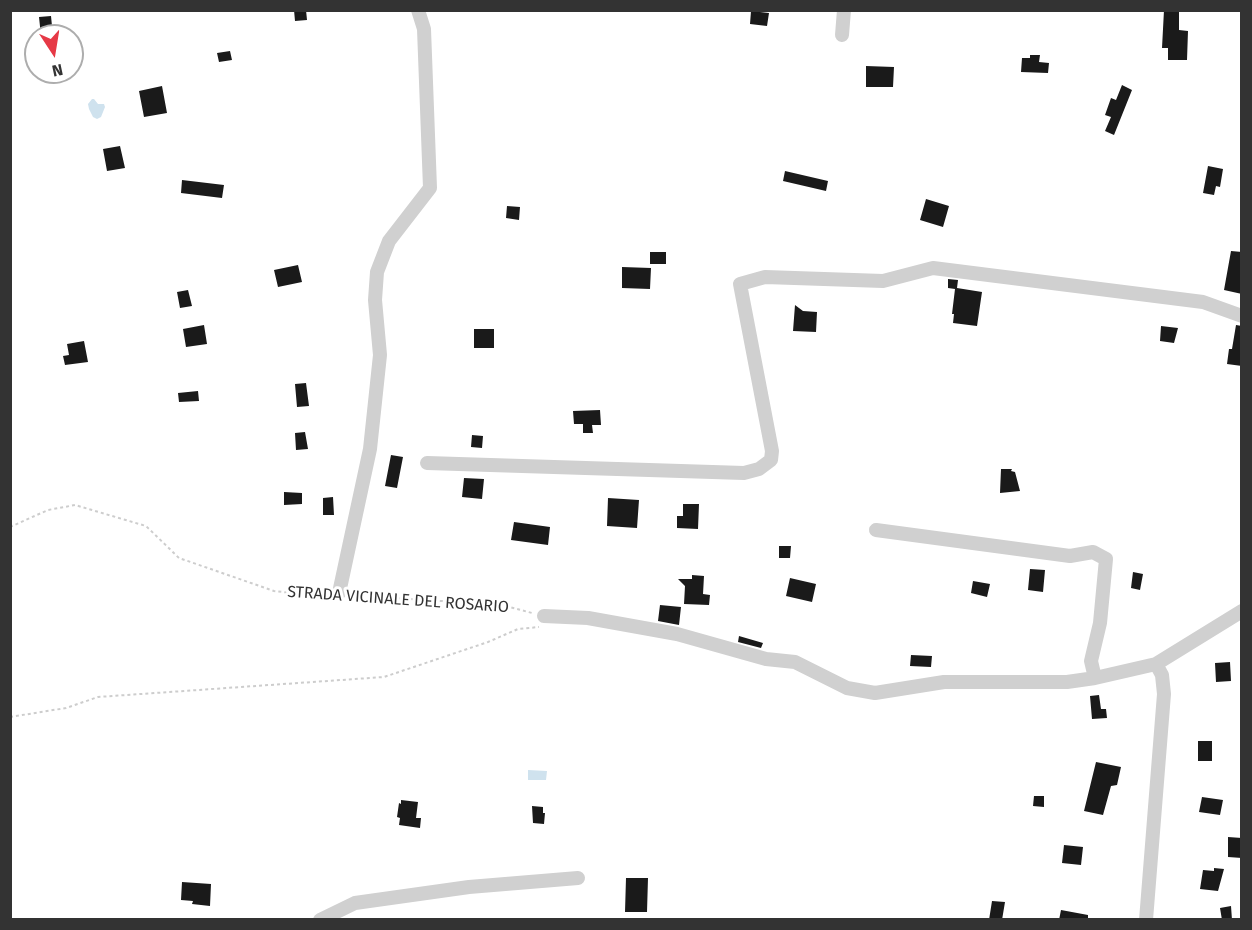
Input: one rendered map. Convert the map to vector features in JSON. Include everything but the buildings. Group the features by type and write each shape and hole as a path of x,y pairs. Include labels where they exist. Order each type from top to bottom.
{"street":[{"path":"339,594 370,449 380,355 375,300 376,272 389,241 430,188 424,28 418,10"},
{"path":"842,35 844,10"},
{"path":"427,463 744,473 759,469 771,460 772,451 740,284 765,277 883,281 933,268 1203,302 1242,316"},
{"path":"876,530 1070,556 1093,552 1106,559 1100,623 1091,661 1095,678"},
{"path":"541,622 588,618 677,634 766,659 795,662 847,688 875,693 944,682 1067,682 1095,678 1156,664 1242,611"},
{"path":"1146,920 1164,694 1162,675 1156,664"},
{"path":"320,920 355,903 469,887 578,878"}],"path":[{"name":"STRADA VICINALE DEL ROSARIO","path":"10,527 48,510 75,505 146,526 179,558 274,591 331,598 339,594 502,604 541,622"},
{"path":"10,717 66,708 98,697 384,677 541,622"}],"water":[{"path":"92,99 98,104 104,104 105,107 101,117 97,119 93,117 89,109 88,104"},
{"path":"528,770 547,771 546,780 528,780"}]}
